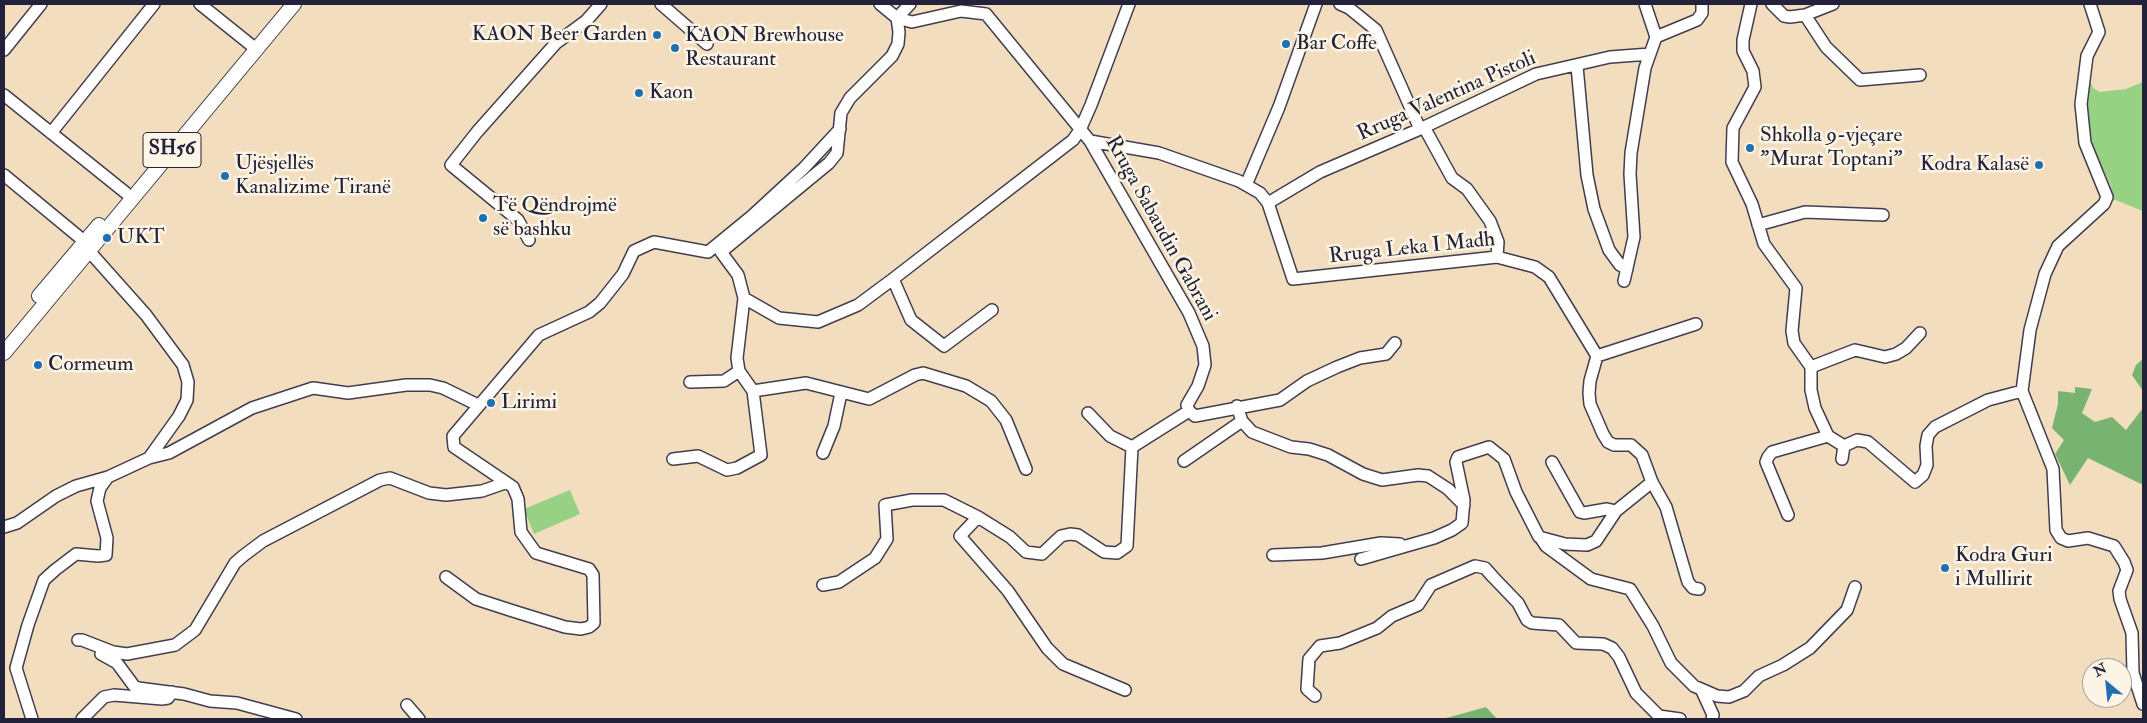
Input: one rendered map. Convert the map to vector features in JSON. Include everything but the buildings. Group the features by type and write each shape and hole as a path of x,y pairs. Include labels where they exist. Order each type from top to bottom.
{"main road":[{"name":"SH56","path":"4,340 86,246 253,47 284,4"},
{"name":"SH56","path":"4,353 126,193 253,47 294,4"}],"street":[{"path":"4,50 41,4"},
{"path":"52,133 154,4"},
{"path":"200,4 253,47"},
{"path":"529,240 518,220 451,165 477,132 556,43 586,21 601,4"},
{"path":"661,4 707,44"},
{"path":"673,459 698,456 727,470 738,468 761,454 753,391 739,371 738,333 744,298 738,275 721,252 829,163 837,154 840,142 841,113 850,98 892,56 898,44 900,32 897,18 880,4"},
{"path":"897,18 910,4"},
{"path":"744,298 779,318 818,322 858,305 893,279 1073,140 1080,130 1129,4"},
{"path":"1246,185 1279,107 1316,4"},
{"path":"1340,4 1349,8 1376,30 1422,128 1452,178 1467,189 1490,221 1498,242 1496,257"},
{"path":"1577,66 1587,175 1594,209 1609,250 1625,275 1634,238 1630,184 1631,152 1645,68 1656,37 1644,4"},
{"path":"1656,37 1697,20 1702,13 1702,4"},
{"path":"1751,4 1743,51 1753,72 1755,87 1733,128 1732,162 1752,204 1764,244 1796,288 1794,342 1811,368 1811,390 1815,408 1828,436 1844,446"},
{"path":"1772,4 1784,16 1805,15 1833,4"},
{"path":"2090,4 2099,32 2087,56 2080,104 2085,143 2107,197 2104,204 2058,246 2045,274 2030,330 2022,391 2053,469 2056,530 2061,538 2068,541 2088,538 2114,546 2124,562 2127,570 2119,591 2120,600 2132,633 2133,673 2143,704"},
{"name":"Rruga Sabaudin Gabrani","path":"897,18 912,22 961,11 986,14 1090,141 1189,313 1202,346 1205,365 1198,386 1187,405 1189,411"},
{"path":"1805,15 1826,47 1860,80 1920,75"},
{"name":"Rruga Valentina Pistoli","path":"1268,203 1320,172 1422,128 1536,74 1577,66 1610,56 1650,54"},
{"path":"4,95 126,193"},
{"path":"446,577 476,599 513,611 565,627 581,629 588,628 594,623 593,575 589,569 536,554 521,532 518,499 513,487 454,447 453,436 539,335 589,312 600,304 623,274 634,251 654,242 708,252 752,216 804,168 840,129"},
{"path":"1090,141 1159,153 1246,185 1260,193 1268,203"},
{"path":"4,175 86,246 146,315 183,365 188,382 187,400 179,416 149,458"},
{"name":"Rruga Leka I Madh","path":"1268,203 1294,279 1496,257 1535,267 1549,277 1597,356"},
{"path":"1758,225 1805,212 1883,215"},
{"path":"893,279 911,320 944,346 992,310"},
{"path":"1696,324 1597,356 1590,381 1590,404 1608,442 1614,445 1630,445 1642,455 1652,482 1666,506 1688,582 1693,588 1699,588"},
{"path":"1811,368 1855,350 1885,358 1906,348 1920,333"},
{"path":"1132,447 1189,411 1195,416 1237,406 1280,400 1307,382 1337,367 1360,358 1386,354 1395,343"},
{"path":"690,382 724,381 739,371"},
{"path":"753,391 806,383 869,399 915,375 923,374 966,386 991,401 1006,420 1026,469"},
{"path":"4,527 17,523 69,490 108,477 149,458 169,453 252,408 313,388 348,393 406,385 430,385 443,388 478,405"},
{"path":"1844,446 1857,440 1868,442 1915,482 1923,475 1927,465 1928,436 1935,427 1988,400 2022,391"},
{"path":"823,452 834,426 841,392"},
{"path":"1237,406 1242,421 1252,432 1291,447 1309,449 1328,455 1363,474 1382,480 1418,475 1428,476 1448,489 1454,498 1464,505"},
{"path":"1088,413 1110,436 1132,447"},
{"path":"1184,461 1242,421"},
{"path":"1788,515 1766,462 1768,456 1772,452 1828,436"},
{"path":"1842,459 1844,446"},
{"path":"822,585 839,582 875,558 886,539 884,509 885,505 890,502 944,500 978,517 1010,537 1026,552 1042,554 1061,536 1070,534 1078,535 1104,552 1117,553 1127,546 1132,447"},
{"path":"1361,559 1434,538 1462,523 1464,505 1456,462 1458,458 1489,447 1504,459 1516,492 1539,537 1546,546 1591,579 1630,589 1648,618 1671,663 1694,686 1702,691 1724,697 1744,692 1760,676 1801,654 1833,626 1846,610 1855,587"},
{"path":"1552,462 1580,512 1584,514 1607,509 1616,511"},
{"path":"32,719 16,668 28,625 44,580 54,570 76,554 98,556 106,554 107,538 97,501 100,488 108,477"},
{"path":"296,719 262,715 237,703 210,701 134,686 117,663 110,658 81,646 78,640 113,652 127,654 175,645 195,630 235,563 243,556 263,541 380,480 390,478 429,493 446,495 482,492 505,483"},
{"path":"1539,537 1565,544 1587,545 1596,540 1616,511 1652,482"},
{"path":"978,517 960,536 1008,591 1047,648 1063,664 1125,690"},
{"path":"1272,555 1322,553 1381,543 1406,545"},
{"path":"1315,696 1307,689 1309,659 1320,646 1340,643 1377,628 1392,616 1418,605 1431,585 1475,566 1485,568 1518,603 1527,620 1532,623 1559,625 1576,643 1603,644 1612,648 1619,657 1636,693 1659,716 1680,719"},
{"path":"1702,691 1713,715 1712,719"},
{"path":"82,719 104,697 114,695 162,699 168,698 172,692"},
{"path":"407,705 419,719"}],"green space":[{"path":"2090,81 2093,88 2100,92 2126,89 2143,82 2143,211 2113,199 2111,186 2089,139 2084,103"},
{"path":"2143,359 2143,391 2132,375 2136,365"},
{"path":"2075,387 2092,389 2082,413 2095,422 2112,417 2126,430 2143,408 2143,485 2088,458 2070,485 2055,454 2064,440 2052,428 2058,404 2058,391 2075,393"},
{"path":"570,490 580,514 534,534 524,509"},
{"path":"1486,707 1497,719 1443,719"}],"place":[{"name":"KAON Beer Garden","path":"657,35"},
{"name":"Bar Coffe","path":"1286,44"},
{"name":"KAON Brewhouse Restaurant","path":"675,48"},
{"name":"Kaon","path":"639,93"},
{"name":"Shkolla 9-vjeçare \"Murat Toptani\"","path":"1750,148"},
{"name":"Kodra Kalasë","path":"2039,165"},
{"name":"Ujësjellës Kanalizime Tiranë","path":"225,176"},
{"name":"Të Qëndrojmë së bashku","path":"483,218"},
{"name":"UKT","path":"107,238"},
{"name":"Cormeum","path":"38,365"},
{"name":"Lirimi","path":"491,403"},
{"name":"Kodra Guri i Mullirit","path":"1945,568"}]}
